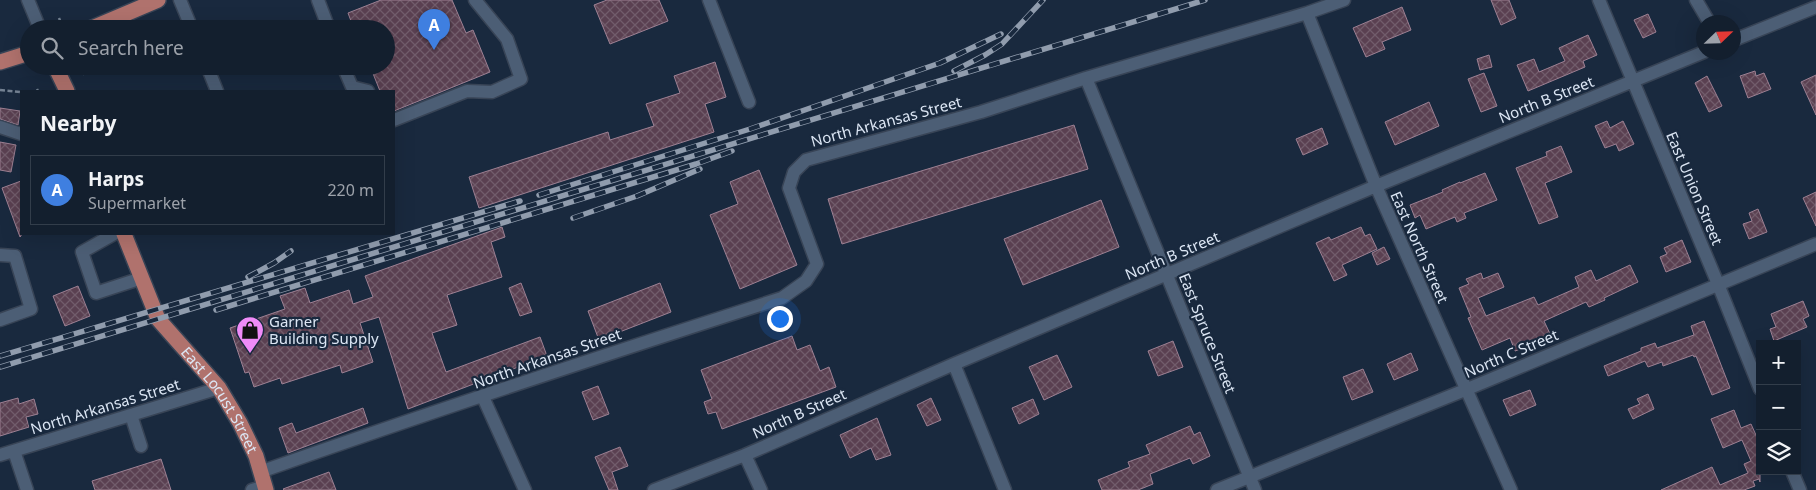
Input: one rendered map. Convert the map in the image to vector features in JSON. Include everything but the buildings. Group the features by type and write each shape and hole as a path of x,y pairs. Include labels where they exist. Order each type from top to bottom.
{"main road":[{"path":"107,20 137,4 158,0"},
{"path":"0,62 20,56"},
{"path":"59,75 66,90"},
{"path":"124,235 142,278"},
{"name":"East Locust Street","path":"142,278 158,319 219,388 240,423 256,456 261,485"}],"street":[{"path":"28,0 36,20"},
{"path":"180,0 188,20"},
{"path":"318,0 326,20"},
{"path":"395,120 467,91 492,92 521,79 506,39 475,0"},
{"path":"709,0 749,102"},
{"name":"North Arkansas Street","path":"261,485 370,434 782,298 806,281 817,264 789,188 794,172 806,160 981,112 1086,78 1307,13 1344,0"},
{"name":"East Union Street","path":"1599,0 1758,385"},
{"path":"1696,0 1706,15"},
{"path":"1741,37 1816,7"},
{"name":"East North Street","path":"1307,13 1376,186 1511,490"},
{"name":"North B Street","path":"654,490 745,455 954,364 1376,186 1696,55"},
{"path":"211,75 217,90"},
{"path":"347,75 352,87 364,90"},
{"name":"East Spruce Street","path":"1086,78 1255,490"},
{"path":"0,127 20,134"},
{"path":"112,235 82,252 96,293 142,278"},
{"name":"North C Street","path":"1217,490 1465,390 1816,244"},
{"path":"0,255 15,256 31,309 0,320"},
{"path":"954,364 1005,490"},
{"name":"North Arkansas Street","path":"0,455 219,388"},
{"path":"484,397 524,490"},
{"path":"131,415 141,446"},
{"path":"14,451 27,490"},
{"path":"745,455 761,490"},
{"path":"1794,475 1800,490"}],"path":[{"path":"0,90 20,92"}],"railway":[{"path":"954,71 1002,44 1043,0"},
{"path":"0,367 1205,0"},
{"path":"539,195 750,129 940,63 1001,34"},
{"path":"216,310 696,164 732,151"},
{"path":"573,218 637,196 700,169"},
{"path":"0,356 520,201"},
{"path":"248,277 291,251"}],"place":[{"name":"Harps","path":"434,50"},
{"name":"Garner Building Supply","path":"250,354"}]}
